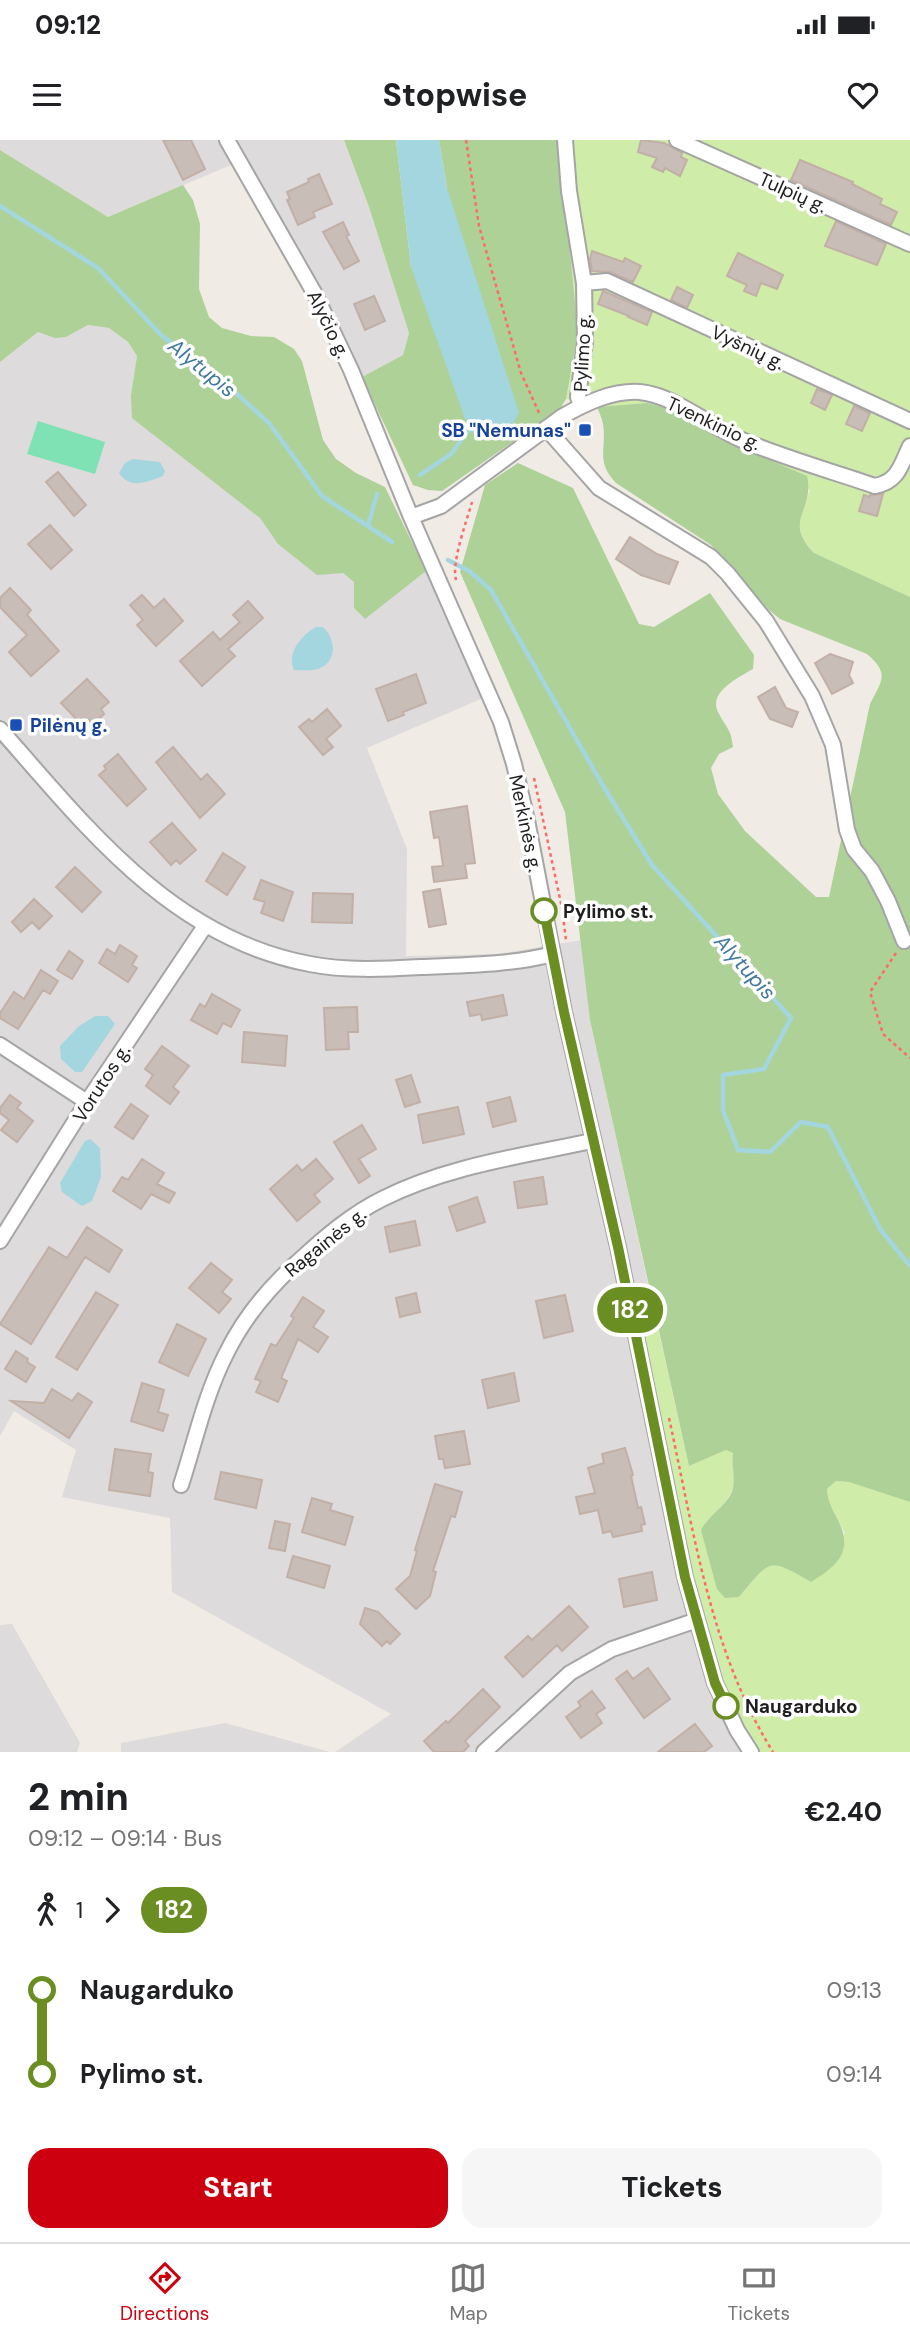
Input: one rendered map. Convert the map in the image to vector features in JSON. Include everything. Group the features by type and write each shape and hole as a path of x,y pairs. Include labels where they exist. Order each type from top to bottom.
{"street":[{"name":"Alyčio g.","path":"227,140 316,296 351,370 411,517"},
{"name":"Pylimo g.","path":"411,517 441,506 546,428 581,406 578,397 585,342 584,283 569,191 565,140"},
{"name":"Tulpių g.","path":"677,140 910,244"},
{"name":"Vyšnių g.","path":"584,283 607,281 910,421"},
{"name":"Tvenkinio g.","path":"581,406 622,392 661,398 743,440 875,486 887,484 895,477 910,446"},
{"path":"546,428 599,488 711,557 766,621 811,696 833,745 847,830 854,849 872,871 888,901 904,941"},
{"name":"Merkinės g.","path":"411,517 501,722 514,764 592,1141 618,1247 682,1563 715,1683 737,1730 751,1752"},
{"path":"0,729 109,850 160,895 205,926 253,948 312,965 400,968 457,966 538,958 553,954"},
{"name":"Vorutos g.","path":"0,1241 87,1102 205,926"},
{"path":"0,1045 87,1102"},
{"name":"Ragainės g.","path":"181,1485 215,1379 239,1330 253,1308 286,1272 326,1237 349,1218 381,1199 442,1175 592,1141"},
{"path":"484,1752 570,1673 612,1649 697,1620"}],"path":[{"path":"466,140 479,226 522,373 546,428"},
{"path":"454,575 479,479"},
{"path":"904,941 870,992 883,1034 910,1058"}],"shaded area":[{"path":"0,140 344,140 369,207 409,333 403,355 362,377 318,287 245,159 108,217 0,150"},
{"path":"88,325 109,328 128,342 137,356 131,395 260,518 278,544 343,573 354,582 354,608 364,618 426,571 483,698 367,748 407,849 406,956 498,954 582,940 590,1020 650,1293 635,1298 699,1604 758,1752 335,1752 391,1714 172,1592 170,1518 62,1497 76,1450 14,1411 0,1436 0,362 38,332 66,337"},
{"path":"12,1624 80,1743 77,1752 0,1752 0,1625"},
{"path":"225,1723 330,1752 121,1752 121,1743"}],"green space":[{"path":"344,140 396,140 411,267 447,188 439,140 559,140 578,333 566,399 560,409 442,491 413,485 362,377 403,355 409,333 369,207"},
{"path":"559,140 910,140 910,597 814,553 802,537 800,529 801,516 810,490 663,407 647,403 597,407 566,399 578,333"},
{"path":"0,150 108,217 183,185 193,200 200,224 199,289 209,317 222,328 251,336 274,337 294,349 302,361 323,440 336,459 356,473 385,487 426,571 365,619 354,608 354,582 343,573 317,575 278,544 260,518 132,418 131,395 137,356 128,342 109,328 88,325 66,337 55,338 38,332 0,362"},
{"path":"647,403 663,407 730,443 807,476 807,498 800,523 805,541 814,553 910,597 910,1502 849,1482 836,1481 827,1489 844,1541 840,1557 835,1564 811,1582 786,1568 771,1566 758,1575 739,1597 725,1598 717,1589 701,1530 731,1494 734,1484 733,1453 726,1450 689,1466 590,1020 565,812 460,572 485,485 518,463 573,488 639,624 654,627 710,593 754,655 753,669 726,686 717,698 718,712 729,732 733,747 719,754 711,768 718,794 745,831 816,897 829,897 870,704 882,678 879,667 867,654 780,619 711,545 616,483 604,461 603,424 597,407"},
{"path":"38,421 105,442 95,474 27,454"},
{"path":"650,1293 689,1466 726,1450 733,1453 734,1481 731,1493 705,1523 739,1597 758,1575 771,1566 786,1568 811,1582 845,1533 827,1499 827,1489 836,1481 849,1482 910,1502 910,1752 758,1752 754,1746 724,1687 699,1604 635,1298"}],"water":[{"path":"396,140 439,140 447,188 519,413 513,424 496,437 483,440 469,430 411,267"},
{"path":"133,459 160,462 165,471 163,476 139,483 128,481 119,473 125,463"},
{"path":"316,627 323,627 331,638 333,650 329,661 318,669 294,670 292,657 297,645"},
{"path":"95,1016 108,1016 115,1024 82,1072 75,1072 61,1059 60,1046 78,1027"},
{"path":"90,1139 100,1148 101,1177 92,1201 82,1206 62,1192 60,1183 85,1141"}],"building":[{"path":"163,140 191,140 205,169 183,180"},
{"path":"641,140 664,143 682,153 681,157 687,160 680,176 665,168 663,172 652,167 657,158 638,152"},
{"path":"800,160 853,182 852,184 882,199 880,204 897,212 891,225 791,180"},
{"path":"319,174 332,204 313,212 315,217 298,225 287,200 290,199 287,192"},
{"path":"836,221 886,244 877,265 825,246"},
{"path":"343,222 349,235 346,236 359,261 344,269 323,232"},
{"path":"592,251 623,262 625,258 641,266 633,282 610,272 592,271"},
{"path":"738,253 783,275 777,289 761,283 756,296 744,291 747,285 727,276"},
{"path":"677,287 693,295 687,308 671,300"},
{"path":"603,291 652,312 647,325 598,304"},
{"path":"374,296 385,321 365,330 354,304"},
{"path":"817,389 832,395 825,410 811,403"},
{"path":"854,406 870,413 862,431 846,424"},
{"path":"58,472 86,505 74,516 46,482"},
{"path":"883,494 877,516 859,511 864,495 870,497"},
{"path":"50,525 72,550 51,569 28,544"},
{"path":"630,537 657,554 678,562 669,584 641,575 616,559"},
{"path":"10,588 31,610 27,615 59,651 31,676 9,652 27,635 0,607 0,598"},
{"path":"142,595 154,608 164,599 183,621 156,646 137,625 143,620 130,605"},
{"path":"248,601 263,618 228,649 235,656 202,686 180,661 213,632 220,640 240,622 233,615"},
{"path":"830,654 853,662 849,675 853,683 832,694 815,663"},
{"path":"416,674 426,703 388,721 376,689"},
{"path":"87,679 109,702 101,709 104,714 93,724 89,720 83,726 61,703"},
{"path":"775,687 786,708 798,712 792,727 770,719 758,697"},
{"path":"327,709 341,726 326,739 333,747 323,755 299,727 309,719 312,722"},
{"path":"173,747 201,780 207,774 225,794 200,818 156,762"},
{"path":"118,754 146,789 127,806 99,775 106,769 104,766"},
{"path":"467,806 475,863 465,864 467,878 434,882 432,867 443,866 439,837 434,838 430,812"},
{"path":"172,823 196,850 180,864 176,860 171,865 150,842"},
{"path":"223,853 245,867 227,895 206,881"},
{"path":"75,867 101,892 82,912 56,887"},
{"path":"261,880 293,892 283,921 261,913 265,902 254,899"},
{"path":"440,889 446,924 429,927 423,892"},
{"path":"313,893 353,894 352,923 312,922"},
{"path":"34,899 52,916 39,929 32,922 21,932 12,922"},
{"path":"120,945 137,956 132,965 137,968 128,982 99,963 107,949 115,954"},
{"path":"69,951 83,961 72,979 57,970"},
{"path":"41,970 58,981 50,994 43,990 18,1029 0,1018 0,1013 14,992 24,999"},
{"path":"212,994 240,1010 231,1027 223,1023 217,1034 191,1020 200,1004 205,1007"},
{"path":"503,995 507,1015 482,1020 481,1014 470,1016 467,1002"},
{"path":"357,1007 358,1032 348,1032 349,1049 326,1050 324,1008"},
{"path":"244,1032 287,1036 285,1066 242,1062"},
{"path":"162,1046 189,1066 173,1087 179,1092 170,1104 146,1086 153,1075 145,1069"},
{"path":"411,1075 420,1102 405,1107 396,1080"},
{"path":"10,1095 21,1103 17,1108 33,1121 17,1142 1,1130 9,1120 0,1113 0,1108"},
{"path":"510,1097 516,1121 493,1127 487,1103"},
{"path":"131,1104 148,1116 133,1139 115,1127"},
{"path":"458,1107 464,1134 423,1143 418,1115"},
{"path":"362,1125 376,1149 359,1159 370,1176 359,1183 334,1142"},
{"path":"142,1159 164,1173 157,1184 175,1193 169,1203 151,1194 141,1209 113,1191 122,1177 128,1180"},
{"path":"316,1159 333,1179 314,1195 320,1202 297,1221 270,1189 297,1165 302,1171"},
{"path":"543,1177 547,1204 518,1208 514,1182"},
{"path":"477,1197 485,1222 457,1231 449,1207"},
{"path":"415,1221 420,1245 390,1252 385,1227"},
{"path":"87,1227 122,1250 109,1272 85,1257 31,1344 0,1324 49,1247 67,1258"},
{"path":"211,1263 232,1280 222,1292 231,1299 219,1313 189,1288"},
{"path":"96,1292 118,1305 77,1370 56,1357"},
{"path":"416,1293 420,1312 400,1317 396,1298"},
{"path":"565,1295 573,1331 544,1338 536,1301"},
{"path":"303,1297 324,1311 313,1327 328,1337 318,1352 298,1339 281,1378 287,1381 278,1402 256,1392 261,1381 255,1379 271,1344 276,1346 294,1318 291,1316"},
{"path":"177,1324 206,1339 188,1376 159,1362"},
{"path":"16,1351 35,1367 26,1382 5,1369"},
{"path":"514,1373 519,1401 488,1408 482,1380"},
{"path":"142,1383 164,1390 158,1412 168,1415 163,1431 131,1421"},
{"path":"52,1389 72,1401 78,1393 92,1402 69,1438 11,1401 44,1403"},
{"path":"464,1431 470,1464 445,1468 443,1459 439,1459 435,1436"},
{"path":"625,1448 633,1475 631,1476 638,1508 641,1507 645,1524 641,1525 642,1531 613,1537 611,1531 603,1533 598,1510 580,1514 576,1497 595,1493 588,1468 604,1463 602,1454"},
{"path":"115,1449 151,1454 148,1472 153,1473 150,1496 109,1490"},
{"path":"221,1472 262,1480 256,1508 215,1499"},
{"path":"435,1484 462,1492 433,1571 436,1572 430,1596 416,1609 396,1589 410,1576"},
{"path":"312,1498 332,1504 330,1510 353,1517 345,1545 302,1532"},
{"path":"275,1521 290,1524 285,1551 269,1548"},
{"path":"293,1556 330,1566 324,1588 287,1577"},
{"path":"652,1572 657,1600 624,1607 619,1579"},
{"path":"569,1606 588,1627 562,1651 557,1645 523,1677 505,1657 528,1636 532,1640"},
{"path":"365,1608 378,1612 400,1634 390,1644 387,1641 382,1646 360,1624"},
{"path":"648,1668 670,1699 644,1718 616,1679 627,1671 633,1679"},
{"path":"483,1689 500,1707 465,1741 469,1746 463,1752 434,1752 424,1741 446,1721 448,1723"},
{"path":"592,1691 605,1708 596,1714 602,1723 581,1738 566,1717 581,1706 578,1702"},
{"path":"695,1724 712,1746 704,1752 658,1752"}],"waterway":[{"name":"Alytupis","path":"0,206 98,268 161,335 229,387 269,423 322,496 392,542"},
{"path":"420,475 451,454 469,430"},
{"path":"368,526 377,494"},
{"name":"Alytupis","path":"448,560 469,571 491,590 602,784 652,865 791,1018 764,1069 723,1075 723,1110 738,1150 770,1152 801,1122 828,1127 880,1229 910,1266"}],"bus line":[{"name":"182","path":"544,911 592,1141 618,1247 685,1577 715,1683 726,1706"}],"place":[{"name":"SB \"Nemunas\"","path":"585,430"},
{"name":"Pilėnų g.","path":"16,725"},
{"name":"Pylimo st.","path":"544,911"},
{"name":"Naugarduko","path":"726,1706"}]}
